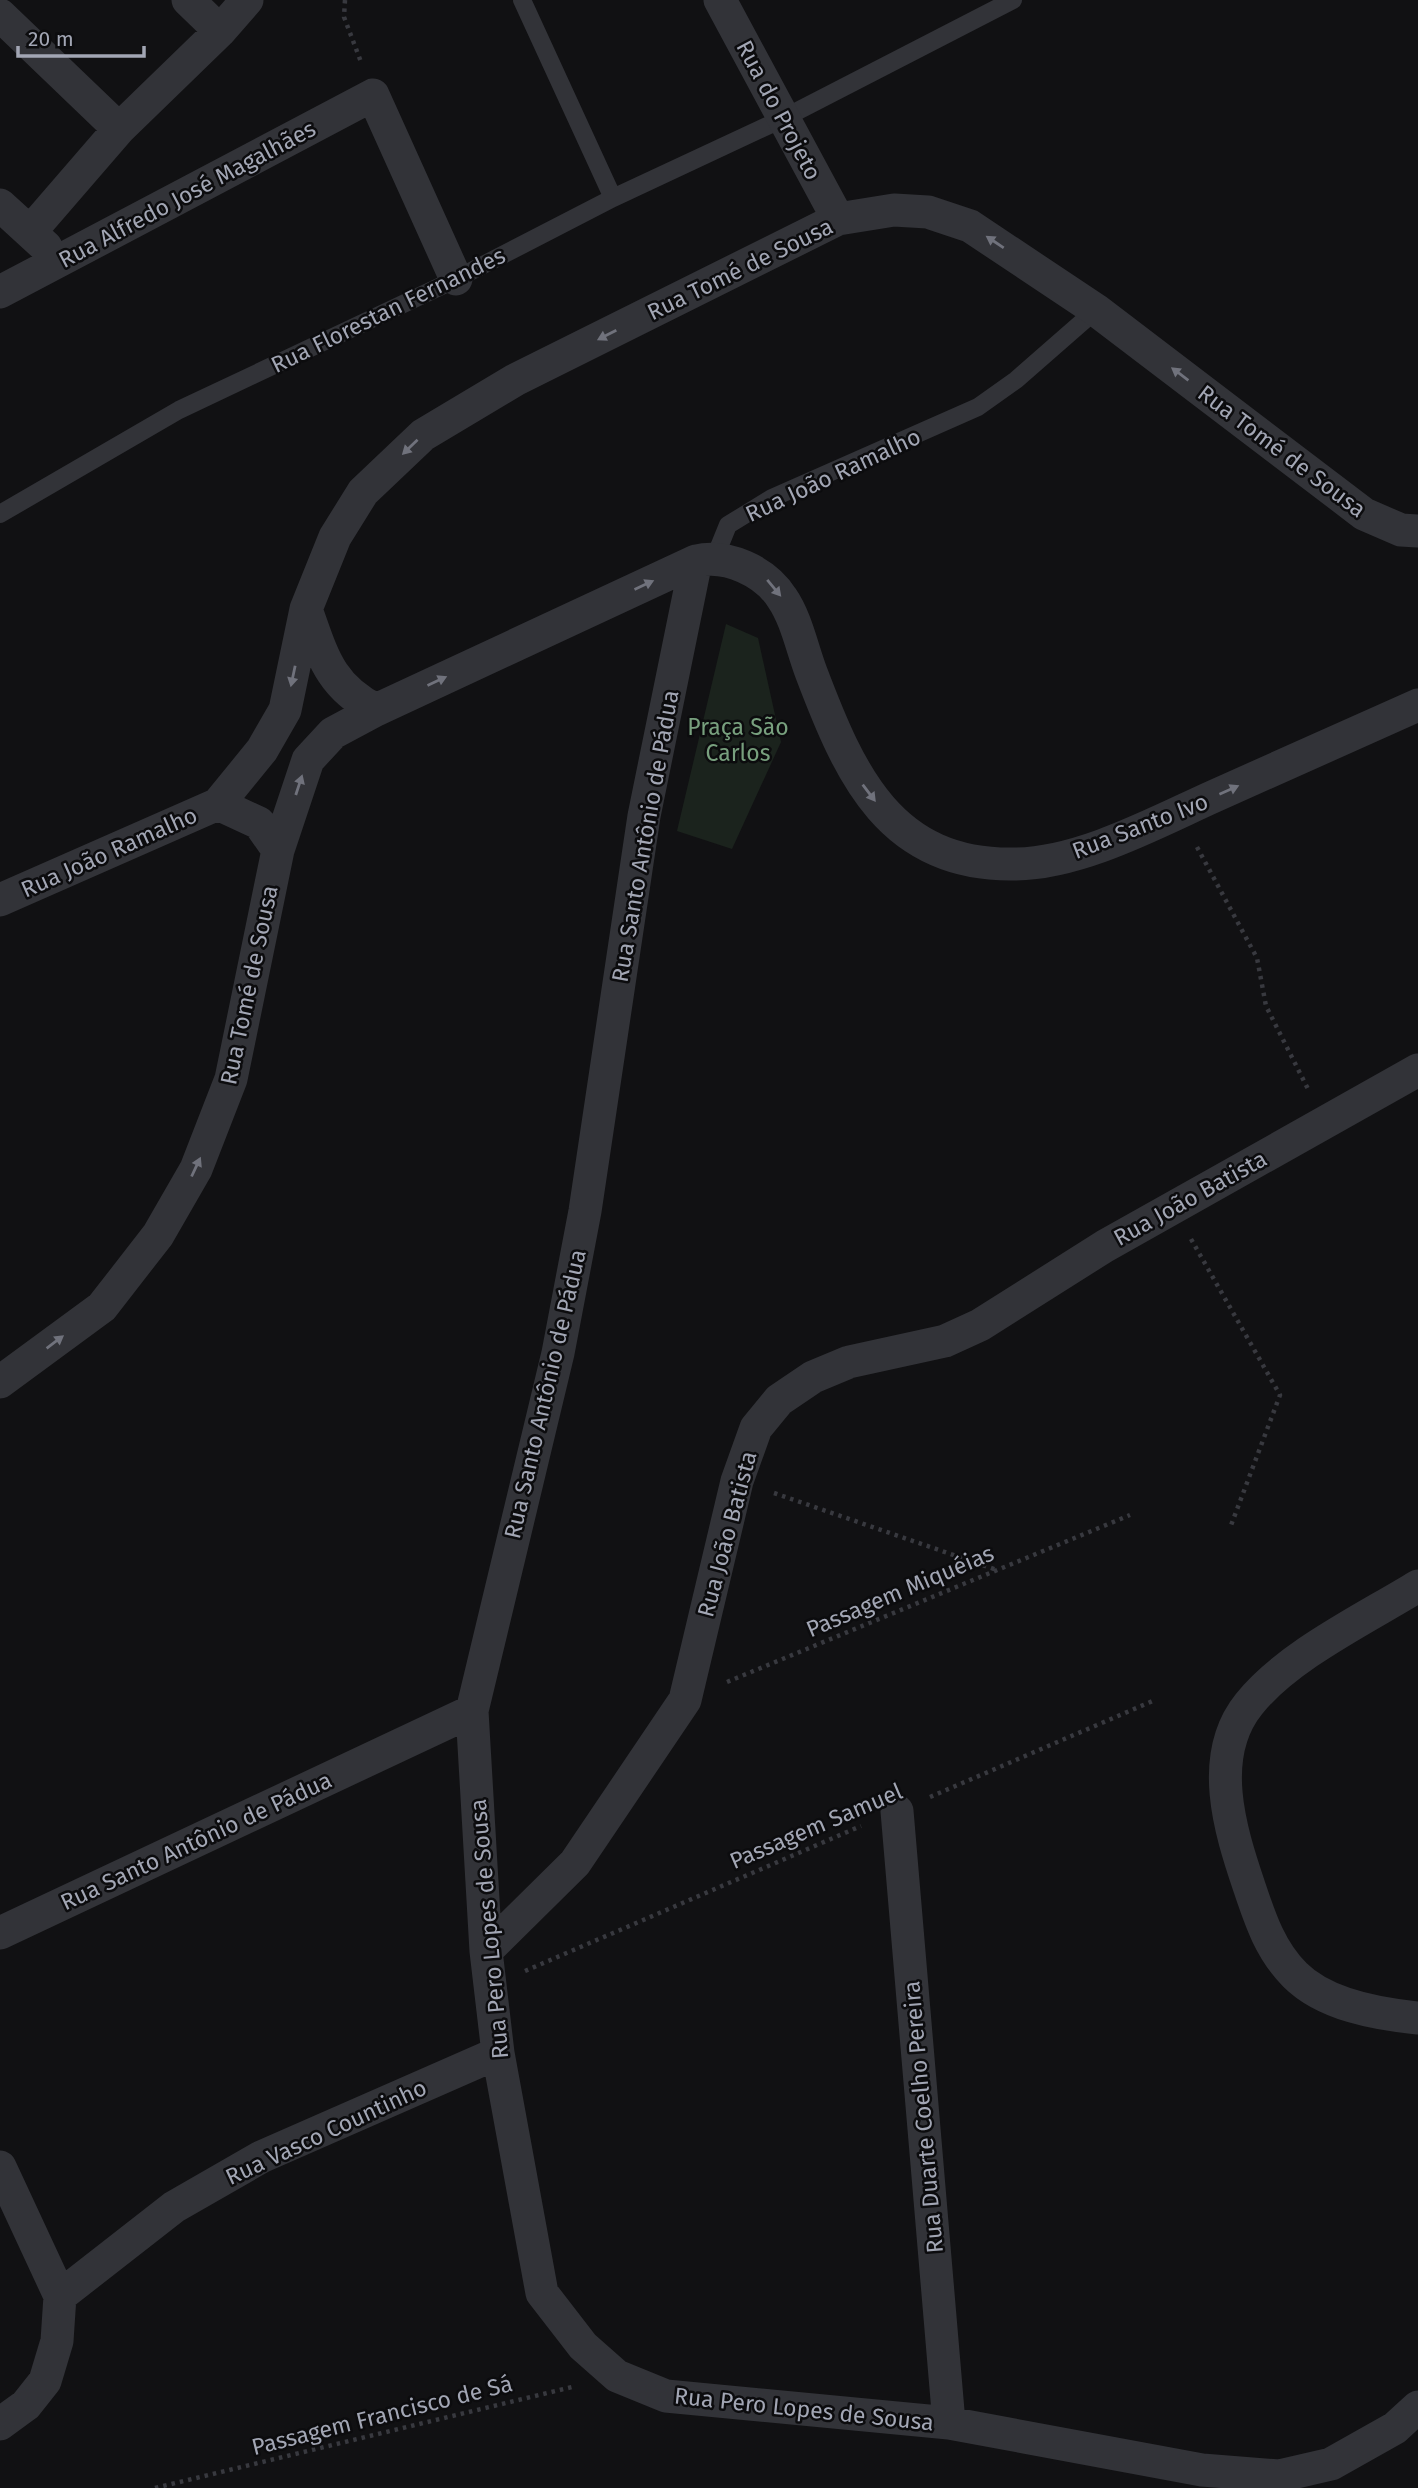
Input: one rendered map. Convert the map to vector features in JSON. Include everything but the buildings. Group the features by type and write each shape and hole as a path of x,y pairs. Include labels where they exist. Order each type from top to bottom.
{"street":[{"path":"188,0 220,31"},
{"path":"30,232 119,130 220,31 247,0"},
{"name":"Rua do Projeto","path":"720,0 838,219"},
{"path":"0,15 119,130"},
{"path":"373,95 456,279"},
{"name":"Rua Alfredo José Magalhães","path":"0,292 373,95"},
{"path":"0,205 61,260"},
{"name":"Rua Tomé de Sousa","path":"218,804 276,729 293,680 306,609 335,537 363,492 423,435 515,380 838,219 894,210 928,212 970,226 1096,310 1364,514 1401,530 1418,531"},
{"path":"306,609 333,677 344,690 376,710 705,559"},
{"name":"Rua Santo Ivo","path":"705,559 764,576 783,599 822,701 865,789 890,819 925,846 965,862 1018,864 1065,856 1133,833 1418,705"},
{"name":"Rua Santo Antônio de Pádua","path":"0,1933 472,1711 558,1353 585,1211 643,816 705,559"},
{"name":"Rua Tomé de Sousa","path":"0,1382 102,1307 158,1235 196,1169 231,1079 278,850 308,760 333,733 376,710"},
{"path":"218,804 259,823 278,850"},
{"name":"Rua João Ramalho","path":"0,900 218,804"},
{"name":"Rua João Batista","path":"486,1951 575,1863 685,1700 737,1481 757,1428 779,1401 813,1377 849,1362 945,1341 980,1325 1044,1282 1418,1070"},
{"path":"1418,1586 1282,1671 1248,1705 1231,1738 1225,1782 1231,1832 1267,1937 1296,1976 1335,2000 1387,2015 1418,2018"},
{"name":"Rua Pero Lopes de Sousa","path":"472,1711 486,1951 498,2053 542,2293 583,2346 617,2376 666,2396 949,2423 1202,2470 1279,2476 1331,2465 1395,2428 1418,2407"},
{"name":"Rua Duarte Coelho Pereira","path":"897,1811 949,2423"},
{"name":"Rua Vasco Countinho","path":"60,2296 174,2207 261,2157 498,2053"},
{"path":"0,2167 60,2296 57,2341 45,2381 26,2405 0,2424"}],"lane":[{"path":"522,0 613,198"},
{"name":"Rua Florestan Fernandes","path":"0,514 179,410 456,279 613,198 782,119 1013,0"},
{"name":"Rua João Ramalho","path":"705,559 728,525 772,498 978,407 1016,380 1096,310"}],"path":[{"path":"345,0 344,17 373,95"},
{"path":"1178,813 1257,958 1266,1006 1325,1123"},
{"path":"1174,1208 1280,1395 1230,1528"},
{"path":"737,1481 997,1570"},
{"name":"Passagem Miquéias","path":"685,1700 1130,1515"},
{"name":"Passagem Samuel","path":"492,1985 1155,1700"},
{"name":"Passagem Francisco de Sá","path":"155,2488 617,2376"}],"green space":[{"name":"Praça São Carlos","path":"726,624 758,638 781,742 732,849 677,831"}]}
